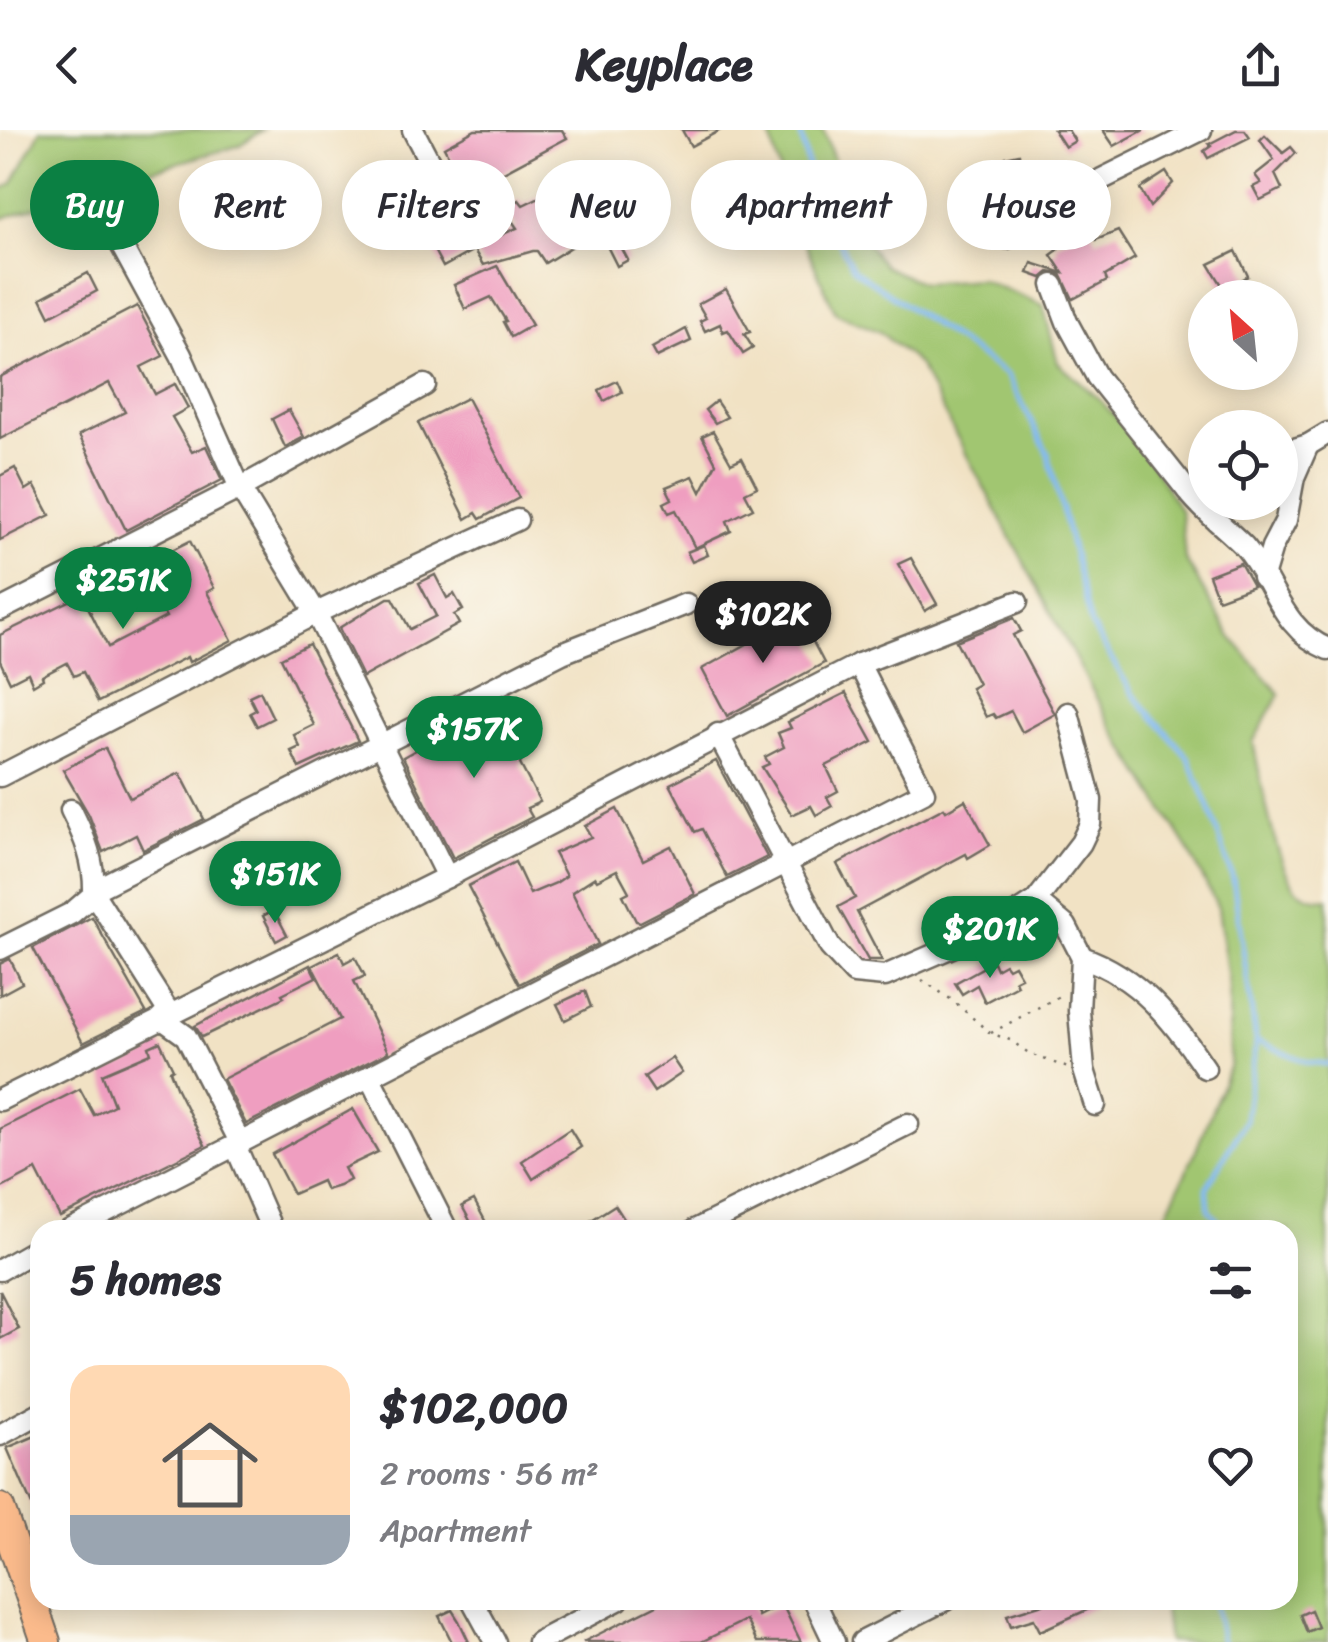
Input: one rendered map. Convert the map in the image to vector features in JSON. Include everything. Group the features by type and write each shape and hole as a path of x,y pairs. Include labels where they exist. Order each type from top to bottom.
{"main road":[{"path":"0,1508 30,1572"},
{"path":"40,1610 46,1642"}],"street":[{"path":"413,130 429,160"},
{"path":"1111,175 1200,130"},
{"path":"124,250 181,355 240,488 316,613 447,877"},
{"path":"1053,285 1067,322 1097,378 1188,480"},
{"path":"0,610 240,488 424,385"},
{"path":"1298,448 1328,433"},
{"path":"1263,577 1286,520 1294,477 1308,445"},
{"path":"0,776 316,613 517,520"},
{"path":"1213,520 1245,548 1278,605 1300,630 1328,649"},
{"path":"0,1100 447,877 859,664 1017,602"},
{"path":"0,949 72,913 94,892 562,653 686,604"},
{"path":"89,1220 924,792 859,664"},
{"path":"718,734 830,947 854,974 884,976 989,931 1036,901 1082,843 1090,824 1091,800 1068,714"},
{"path":"71,810 88,845 94,892 165,1016 192,1045 268,1220"},
{"path":"1036,901 1066,926 1081,963 1079,1011 1085,1072 1095,1105"},
{"path":"1081,963 1132,980 1178,1028 1205,1068"},
{"path":"368,1076 442,1220"},
{"path":"714,1220 908,1124"},
{"path":"0,1270 30,1253"},
{"path":"0,1435 30,1418"},
{"path":"477,1610 495,1642"},
{"path":"538,1642 599,1610"},
{"path":"819,1610 834,1642"},
{"path":"862,1642 925,1610"}],"path":[{"path":"990,1033 1062,996 1081,963"},
{"path":"905,968 952,1000 990,1033 1010,1040 1030,1054 1085,1072"}],"green space":[{"path":"41,130 263,130 238,146 159,168 159,160 30,160 30,209 0,219 0,190 12,184"},
{"path":"769,130 823,130 834,160 777,160"},
{"path":"809,250 872,250 885,267 922,283 980,279 1043,305 1058,363 1099,399 1139,443 1181,512 1185,559 1231,637 1280,694 1253,742 1270,821 1283,864 1299,891 1328,898 1328,1642 1168,1642 1164,1610 1298,1610 1298,1220 1164,1219 1230,1065 1229,986 1218,908 1188,849 1113,729 918,364 880,332 836,313"}],"building":[{"path":"475,130 562,130 567,138 515,166 515,160 451,160 444,147"},
{"path":"682,130 721,130 691,146"},
{"path":"1054,130 1068,130 1075,141 1065,147"},
{"path":"1103,130 1144,130 1114,146"},
{"path":"1236,130 1245,130 1250,137 1208,158 1204,151 1209,144"},
{"path":"1265,135 1283,153 1291,147 1296,153 1275,174 1282,189 1260,200 1253,187 1261,183 1255,175 1274,160 1260,140"},
{"path":"1166,172 1173,183 1150,207 1140,189"},
{"path":"535,199 535,250 566,250 545,263 533,251 483,265 474,250 515,250 515,202 519,200 523,205"},
{"path":"1118,231 1135,258 1105,276 1107,281 1073,299 1061,274 1049,272 1042,278 1028,273 1032,263 1063,273 1051,255 1058,250 1111,250 1111,234"},
{"path":"434,250 474,250 443,267"},
{"path":"609,250 623,250 628,260 617,266"},
{"path":"1236,251 1248,276 1241,280 1219,280 1209,264"},
{"path":"497,266 532,325 511,337 491,297 465,309 454,285"},
{"path":"88,273 97,291 50,316 41,298"},
{"path":"726,289 750,332 744,334 753,348 743,354 728,330 723,332 720,324 705,331 700,321 706,318 698,304"},
{"path":"137,306 163,356 141,367 155,394 175,384 188,408 172,417 192,452 206,446 222,480 126,530 79,435 125,412 109,383 0,439 0,377"},
{"path":"686,329 691,341 657,357 652,348"},
{"path":"617,381 622,392 604,401 599,390"},
{"path":"467,398 519,498 480,519 476,513 466,519 418,423"},
{"path":"716,401 727,417 715,423 705,410"},
{"path":"289,410 304,437 285,447 272,419"},
{"path":"713,431 731,463 742,458 757,487 745,493 753,508 727,521 731,531 695,548 676,510 669,513 664,503 672,499 666,487 693,476 701,492 716,463 702,436"},
{"path":"15,468 26,490 34,485 50,515 0,540 0,476"},
{"path":"190,541 214,588 207,592 232,640 189,662 187,657 98,702 83,672 74,676 67,663 33,685 28,673 10,682 0,661 0,635 82,595 108,647 166,617 138,567"},
{"path":"704,545 708,555 692,562 687,552"},
{"path":"911,558 937,604 925,611 898,564"},
{"path":"1240,563 1253,586 1218,599 1209,575"},
{"path":"435,575 447,598 454,594 463,610 454,615 459,624 363,677 339,628 388,598 393,598 410,629 436,616 419,583"},
{"path":"799,615 824,663 727,716 702,669"},
{"path":"1014,618 1021,631 1013,635 1055,714 1022,732 1011,711 996,718 993,714 986,717 971,688 978,684 956,641"},
{"path":"309,644 358,741 299,768 291,751 300,747 294,735 314,725 281,658"},
{"path":"260,691 273,718 257,726 250,713 256,710 249,696"},
{"path":"846,693 873,742 826,766 838,791 827,797 832,806 816,815 811,806 792,815 762,767 769,764 765,757 784,747 778,733 791,728 788,722"},
{"path":"499,705 525,754 520,764 540,802 527,808 532,817 453,858 403,757"},
{"path":"105,748 130,798 180,773 204,819 143,850 136,835 103,852 89,815 63,770"},
{"path":"716,761 767,857 727,877 702,829 695,832 670,784"},
{"path":"965,800 990,845 857,912 882,960 868,960 838,907 855,898 837,864"},
{"path":"617,809 643,860 671,846 695,894 640,922 623,895 629,892 617,870 597,880 595,877 572,892 598,944 519,984 468,886 515,862 530,894 556,883 566,876 554,853 591,837 585,826"},
{"path":"274,910 287,935 276,941 263,916"},
{"path":"92,917 146,1012 83,1043 33,948"},
{"path":"339,952 344,963 355,957 365,976 354,981 388,1052 246,1124 223,1079 340,1019 312,966"},
{"path":"10,959 22,983 0,995 0,964"},
{"path":"993,962 996,969 1014,965 1021,977 1015,980 1017,985 985,1002 977,985 962,994 955,983"},
{"path":"310,965 316,977 282,994 284,997 202,1037 195,1026"},
{"path":"585,991 591,1007 565,1020 557,1004"},
{"path":"160,1042 173,1069 170,1071 177,1089 205,1145 60,1217 36,1170 0,1189 0,1129 80,1089 94,1115 114,1105 102,1074 151,1053 149,1047"},
{"path":"672,1058 682,1073 654,1092 644,1077"},
{"path":"353,1109 378,1152 344,1168 350,1180 339,1186 326,1190 322,1181 293,1194 272,1154"},
{"path":"570,1129 581,1147 533,1179 522,1161"},
{"path":"474,1200 485,1220 470,1220 462,1206"},
{"path":"615,1205 624,1219 622,1220 592,1220"},
{"path":"0,1291 19,1329 0,1339"},
{"path":"30,1438 30,1501 7,1448"},
{"path":"452,1610 469,1642 452,1642 439,1616"},
{"path":"647,1610 755,1610 758,1616 770,1610 785,1610 801,1642 757,1642 746,1620 701,1642 583,1642"},
{"path":"1023,1610 1087,1610 1040,1631 1034,1619 1011,1626 1007,1615"},
{"path":"1311,1610 1318,1627 1307,1632 1300,1615"}],"waterway":[{"path":"800,130 813,190 853,269 1007,375 1048,454 1091,625 1133,694 1188,757 1209,807 1233,879 1256,1041 1245,1121 1207,1187 1209,1210 1218,1220"},
{"path":"1256,1041 1308,1062 1328,1064"},
{"path":"1216,1610 1222,1642"}]}
